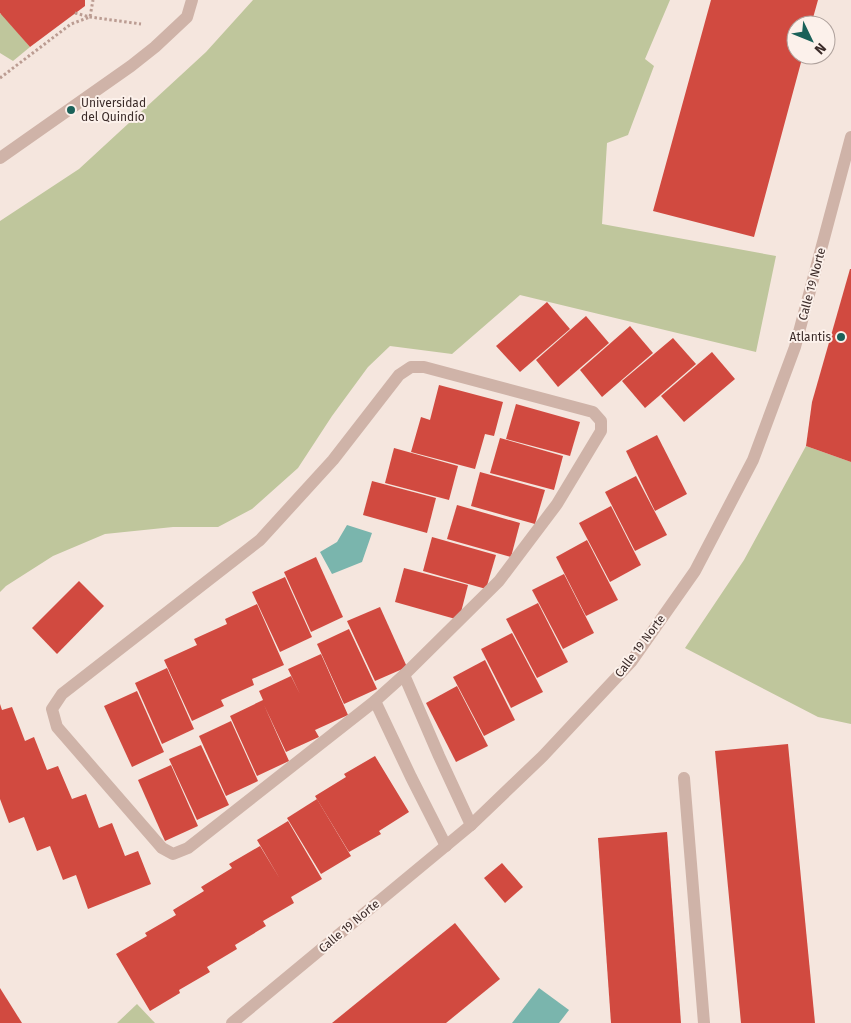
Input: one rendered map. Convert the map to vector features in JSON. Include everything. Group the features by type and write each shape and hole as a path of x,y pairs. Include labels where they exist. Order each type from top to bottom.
{"street":[{"path":"0,158 155,47 188,17 192,0"},
{"name":"Calle 19 Norte","path":"232,1023 471,825 543,756 631,662 695,571 753,460 795,347 851,137"},
{"path":"411,367 424,367 593,412 601,420 601,431 557,504 499,581 404,675 375,701 188,848 173,854 162,848 57,727 52,709 62,694 260,540 333,460 399,375 411,367"},
{"path":"404,675 471,825"},
{"path":"375,701 446,846"},
{"path":"684,778 704,1023"}],"path":[{"path":"90,17 93,0"},
{"path":"75,14 144,24"},
{"path":"0,78 71,24 90,17"}],"green space":[{"path":"253,0 670,0 645,59 654,66 628,135 607,143 602,224 776,256 756,352 520,295 452,354 390,346 368,367 332,416 298,468 252,509 218,527 173,527 105,534 53,556 6,586 0,592 0,221 79,169 206,52"},
{"path":"0,14 30,47 13,61 0,53"},
{"path":"806,446 851,462 851,724 818,717 685,648 744,560"},
{"path":"137,1004 155,1023 117,1023"}],"water":[{"path":"347,525 372,533 362,562 332,574 320,552 337,542"},
{"path":"539,988 569,1010 559,1023 512,1023"}],"building":[{"path":"0,0 85,0 85,6 30,47 0,13"},
{"path":"711,0 818,0 814,15 786,15 786,65 800,65 754,237 653,211"},
{"name":"Atlantis","path":"850,269 851,462 806,446 812,402"},
{"path":"547,302 570,329 520,372 496,346"},
{"path":"586,316 609,343 558,387 536,360"},
{"path":"630,326 653,353 602,397 580,370"},
{"path":"673,338 696,364 645,408 622,381"},
{"path":"712,352 735,379 684,422 661,396"},
{"path":"439,385 503,402 494,436 485,434 475,469 411,452 421,417 430,420"},
{"path":"516,404 580,422 570,456 506,439"},
{"path":"657,435 687,494 655,511 626,451"},
{"path":"500,438 563,456 554,490 490,473"},
{"path":"394,448 458,466 449,500 385,483"},
{"path":"480,472 545,490 535,524 471,506"},
{"path":"636,476 667,535 635,551 605,492"},
{"path":"372,481 436,498 427,533 363,515"},
{"path":"457,505 520,523 511,557 447,539"},
{"path":"611,506 641,565 610,582 579,523"},
{"path":"432,537 496,555 486,589 423,571"},
{"path":"587,540 618,600 586,616 556,557"},
{"path":"316,557 343,617 311,632 284,572"},
{"path":"404,568 468,585 459,620 395,602"},
{"path":"564,574 594,633 563,649 532,590"},
{"path":"285,577 312,637 280,652 252,592"},
{"path":"79,581 104,606 57,654 32,628"},
{"path":"538,603 568,662 537,678 506,619"},
{"path":"257,604 284,665 252,679 254,685 221,700 224,706 192,721 164,660 197,645 194,639 227,624 225,619"},
{"path":"380,607 407,667 375,681 347,621"},
{"path":"349,629 377,689 344,704 317,644"},
{"path":"512,633 543,692 511,708 481,649"},
{"path":"321,654 348,715 315,730 319,737 286,752 264,705 289,761 257,776 230,716 263,700 259,691 291,676 300,694 288,669"},
{"path":"485,660 515,720 484,736 453,677"},
{"path":"167,668 194,729 162,744 135,683"},
{"path":"457,686 488,746 456,762 426,703"},
{"path":"137,691 164,752 132,767 104,706"},
{"path":"0,704 2,710 12,707 25,741 34,737 47,770 58,766 72,799 86,794 99,828 112,823 125,856 138,851 151,884 88,909 76,875 63,880 50,846 37,851 24,817 9,823 0,799"},
{"path":"231,721 258,781 226,796 199,736"},
{"path":"788,744 815,1023 741,1023 715,751"},
{"path":"201,745 229,805 197,820 169,759"},
{"path":"375,756 409,812 379,831 381,834 349,852 315,796 346,777 344,774"},
{"path":"171,765 198,826 165,841 138,780"},
{"path":"317,799 351,856 321,874 287,818"},
{"path":"288,821 322,879 291,897 294,903 263,921 266,926 235,945 237,949 207,967 210,972 179,990 180,993 150,1011 116,954 147,936 145,933 176,915 173,910 204,891 201,887 232,868 229,864 260,846 280,879 257,840"},
{"path":"667,832 681,1023 611,1023 598,838"},
{"path":"502,863 523,887 505,903 484,878"},
{"path":"455,923 500,979 446,1023 332,1023"},
{"path":"0,988 22,1023 0,1023"}],"place":[{"name":"Universidad del Quindío","path":"71,110"},
{"name":"Atlantis","path":"841,337"}]}
